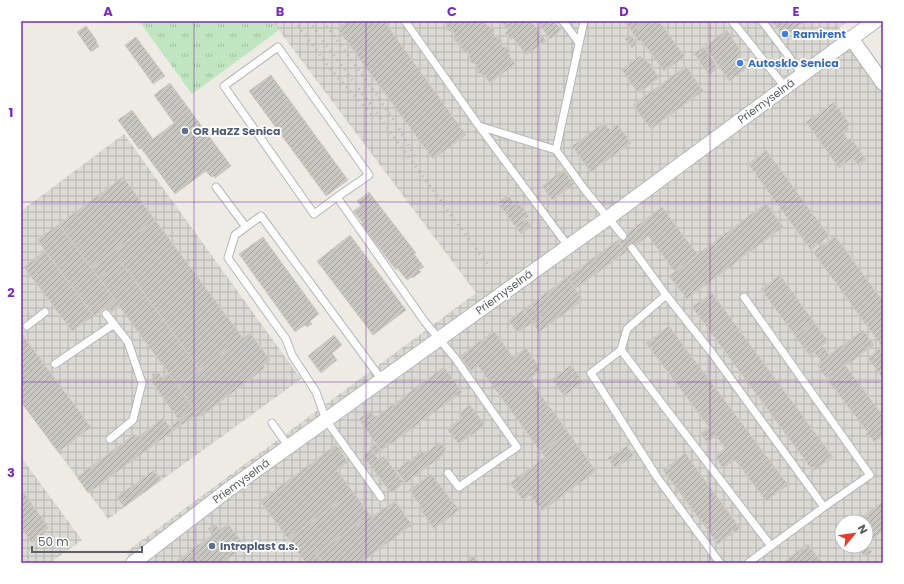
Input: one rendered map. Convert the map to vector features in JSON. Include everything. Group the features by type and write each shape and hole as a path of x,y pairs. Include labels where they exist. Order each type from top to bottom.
{"street":[{"name":"Priemyselná","path":"133,563 228,490 608,218 871,22"},
{"path":"851,38 883,84"}],"lane":[{"path":"405,21 479,126 568,246"},
{"path":"563,21 579,43"},
{"path":"556,150 584,21"},
{"path":"732,21 785,87"},
{"path":"762,21 802,74"},
{"path":"278,47 369,175 337,197 314,214 224,86 278,47"},
{"path":"479,126 556,150 623,236"},
{"path":"216,187 246,227"},
{"path":"337,197 425,322 455,358 517,447 459,487 448,473"},
{"path":"381,497 326,420 316,392 292,355 286,339 228,258 234,235 261,216 382,380"},
{"path":"632,248 666,295 712,353 824,507"},
{"path":"666,295 626,329 621,350 591,373 657,477 720,563"},
{"path":"744,297 870,475 748,563"},
{"path":"27,326 45,312"},
{"path":"106,314 128,342 142,382 133,420 110,439"},
{"path":"56,364 114,324"},
{"path":"621,350 771,546"},
{"path":"272,423 289,447"}],"shaded area":[{"path":"272,21 849,21 839,28 883,91 883,563 134,563 126,552 476,293"},
{"path":"124,134 301,379 108,519 21,402 21,211"},
{"path":"21,457 82,540 50,563 21,563"}],"green space":[{"path":"139,21 272,21 279,30 192,94"}],"building":[{"path":"348,21 384,21 466,135 433,159 337,28"},
{"path":"443,21 486,21 486,25 494,28 494,36 501,39 502,46 509,49 510,57 515,64 490,83 485,76 477,72 477,65 470,62 469,54 462,51 461,43 454,41 454,33 447,30 446,22"},
{"path":"504,21 531,21 546,41 526,55 513,38 511,40 505,33 508,30 502,23"},
{"path":"537,21 554,21 561,30 550,39"},
{"path":"624,21 647,21 632,32"},
{"path":"647,21 659,21 685,57 664,71 641,40 639,42 632,32"},
{"path":"772,21 805,21 784,37"},
{"path":"86,26 99,46 91,52 77,32"},
{"path":"727,30 742,53 738,56 747,68 729,81 705,46"},
{"path":"631,35 637,44 632,48 625,39"},
{"path":"136,37 165,76 153,84 125,45"},
{"path":"704,47 718,68 709,75 694,53"},
{"path":"640,56 650,64 659,78 638,93 621,69"},
{"path":"686,66 703,91 651,129 633,105"},
{"path":"271,75 348,180 326,196 249,91"},
{"name":"OR HaZZ Senica","path":"170,83 231,166 215,178 213,176 211,177 206,171 175,194 118,120 132,110 153,139 174,123 154,95"},
{"path":"834,102 850,125 847,127 849,129 844,133 848,140 851,138 861,152 839,168 806,122"},
{"path":"604,123 610,130 617,124 631,143 591,172 572,146"},
{"path":"766,150 829,236 811,250 748,164"},
{"path":"861,152 866,160 858,166 853,158"},
{"path":"563,170 574,184 552,200 542,186"},
{"path":"123,177 155,220 91,268 59,224"},
{"path":"369,192 416,253 414,254 424,267 419,270 421,272 412,278 407,280 397,268 396,270 353,211 361,206 357,201"},
{"path":"508,195 514,203 517,200 529,216 515,226 498,203"},
{"path":"766,203 783,227 687,299 669,276"},
{"path":"662,207 698,255 675,272 648,236 626,252 618,240"},
{"path":"525,218 531,226 521,234 515,226"},
{"path":"155,220 243,338 200,370 121,262 99,278 91,268"},
{"path":"59,224 115,300 94,316 37,240"},
{"path":"350,235 406,310 373,335 317,261"},
{"path":"835,236 883,301 883,348 813,252"},
{"path":"263,237 319,314 310,321 312,324 307,327 305,325 295,332 239,254"},
{"path":"618,240 626,252 575,289 567,277"},
{"path":"45,251 94,316 72,331 24,267"},
{"path":"121,262 200,370 178,386 119,306 112,312 107,306 115,300 99,278"},
{"path":"780,275 814,322 795,336 761,289"},
{"path":"567,277 583,300 539,332 534,324 541,319 531,304"},
{"path":"712,293 833,457 813,471 692,307"},
{"path":"531,304 541,319 534,324 523,310"},
{"path":"523,310 533,322 517,333 509,320"},
{"path":"814,322 828,341 809,355 795,336"},
{"path":"669,326 788,485 766,501 735,460 723,468 715,457 725,448 716,436 707,442 700,434 709,427 646,343"},
{"path":"863,330 874,345 827,379 817,365 821,361 814,352 823,346 829,355"},
{"path":"494,331 513,357 526,348 541,370 529,379 568,432 541,452 478,366 471,371 460,356"},
{"path":"21,333 91,427 58,452 21,402"},
{"path":"250,333 270,360 263,365 265,368 200,417 195,418 194,416 173,431 170,427 194,409 178,386"},
{"path":"334,335 342,345 332,353 337,360 321,373 308,356"},
{"path":"880,349 883,353 883,379 868,358"},
{"path":"571,365 583,382 564,396 552,379"},
{"path":"845,365 883,416 883,436 874,442 871,437 869,438 866,434 868,433 827,379"},
{"path":"444,367 462,392 381,451 359,419 369,412 376,417"},
{"path":"159,373 162,378 169,373 194,409 179,420 153,384 152,374"},
{"path":"470,405 485,425 459,444 447,429 462,418 459,413"},
{"path":"163,418 173,431 88,493 77,477 135,434 138,437"},
{"path":"568,432 596,471 542,511 530,495 523,500 510,483 545,457 541,452"},
{"path":"440,442 446,449 443,452 444,454 406,483 396,470 422,451 425,454"},
{"path":"376,443 381,451 376,455 370,447"},
{"path":"336,445 348,462 337,470 353,492 288,539 260,501"},
{"path":"627,446 634,456 615,468 608,458"},
{"path":"371,449 379,460 384,456 404,483 391,493 363,456"},
{"path":"685,453 740,528 718,544 663,470"},
{"path":"154,470 161,480 124,507 117,497"},
{"path":"431,474 459,510 434,529 421,510 423,509 409,490"},
{"path":"21,489 49,528 42,532 44,534 32,543 21,527"},
{"path":"353,492 370,515 316,554 323,563 306,563 288,539"},
{"path":"395,501 412,525 360,563 323,563 316,554 370,515 371,517"},
{"path":"883,501 883,531 874,538 874,514 866,514"},
{"path":"215,524 219,530 228,524 245,546 222,563 199,563 190,551 212,535 208,529"},
{"path":"808,544 822,563 782,563"},
{"path":"190,551 199,563 174,563"},
{"path":"473,555 479,563 471,563 468,558"}],"railway":[{"path":"294,21 333,72 372,115"},
{"path":"309,21 488,265"},
{"path":"323,21 376,94 398,127 415,157"}],"place":[{"name":"Ramirent","path":"785,34"},
{"name":"Autosklo Senica","path":"740,63"},
{"name":"OR HaZZ Senica","path":"185,131"},
{"name":"Introplast a.s.","path":"212,546"}]}
